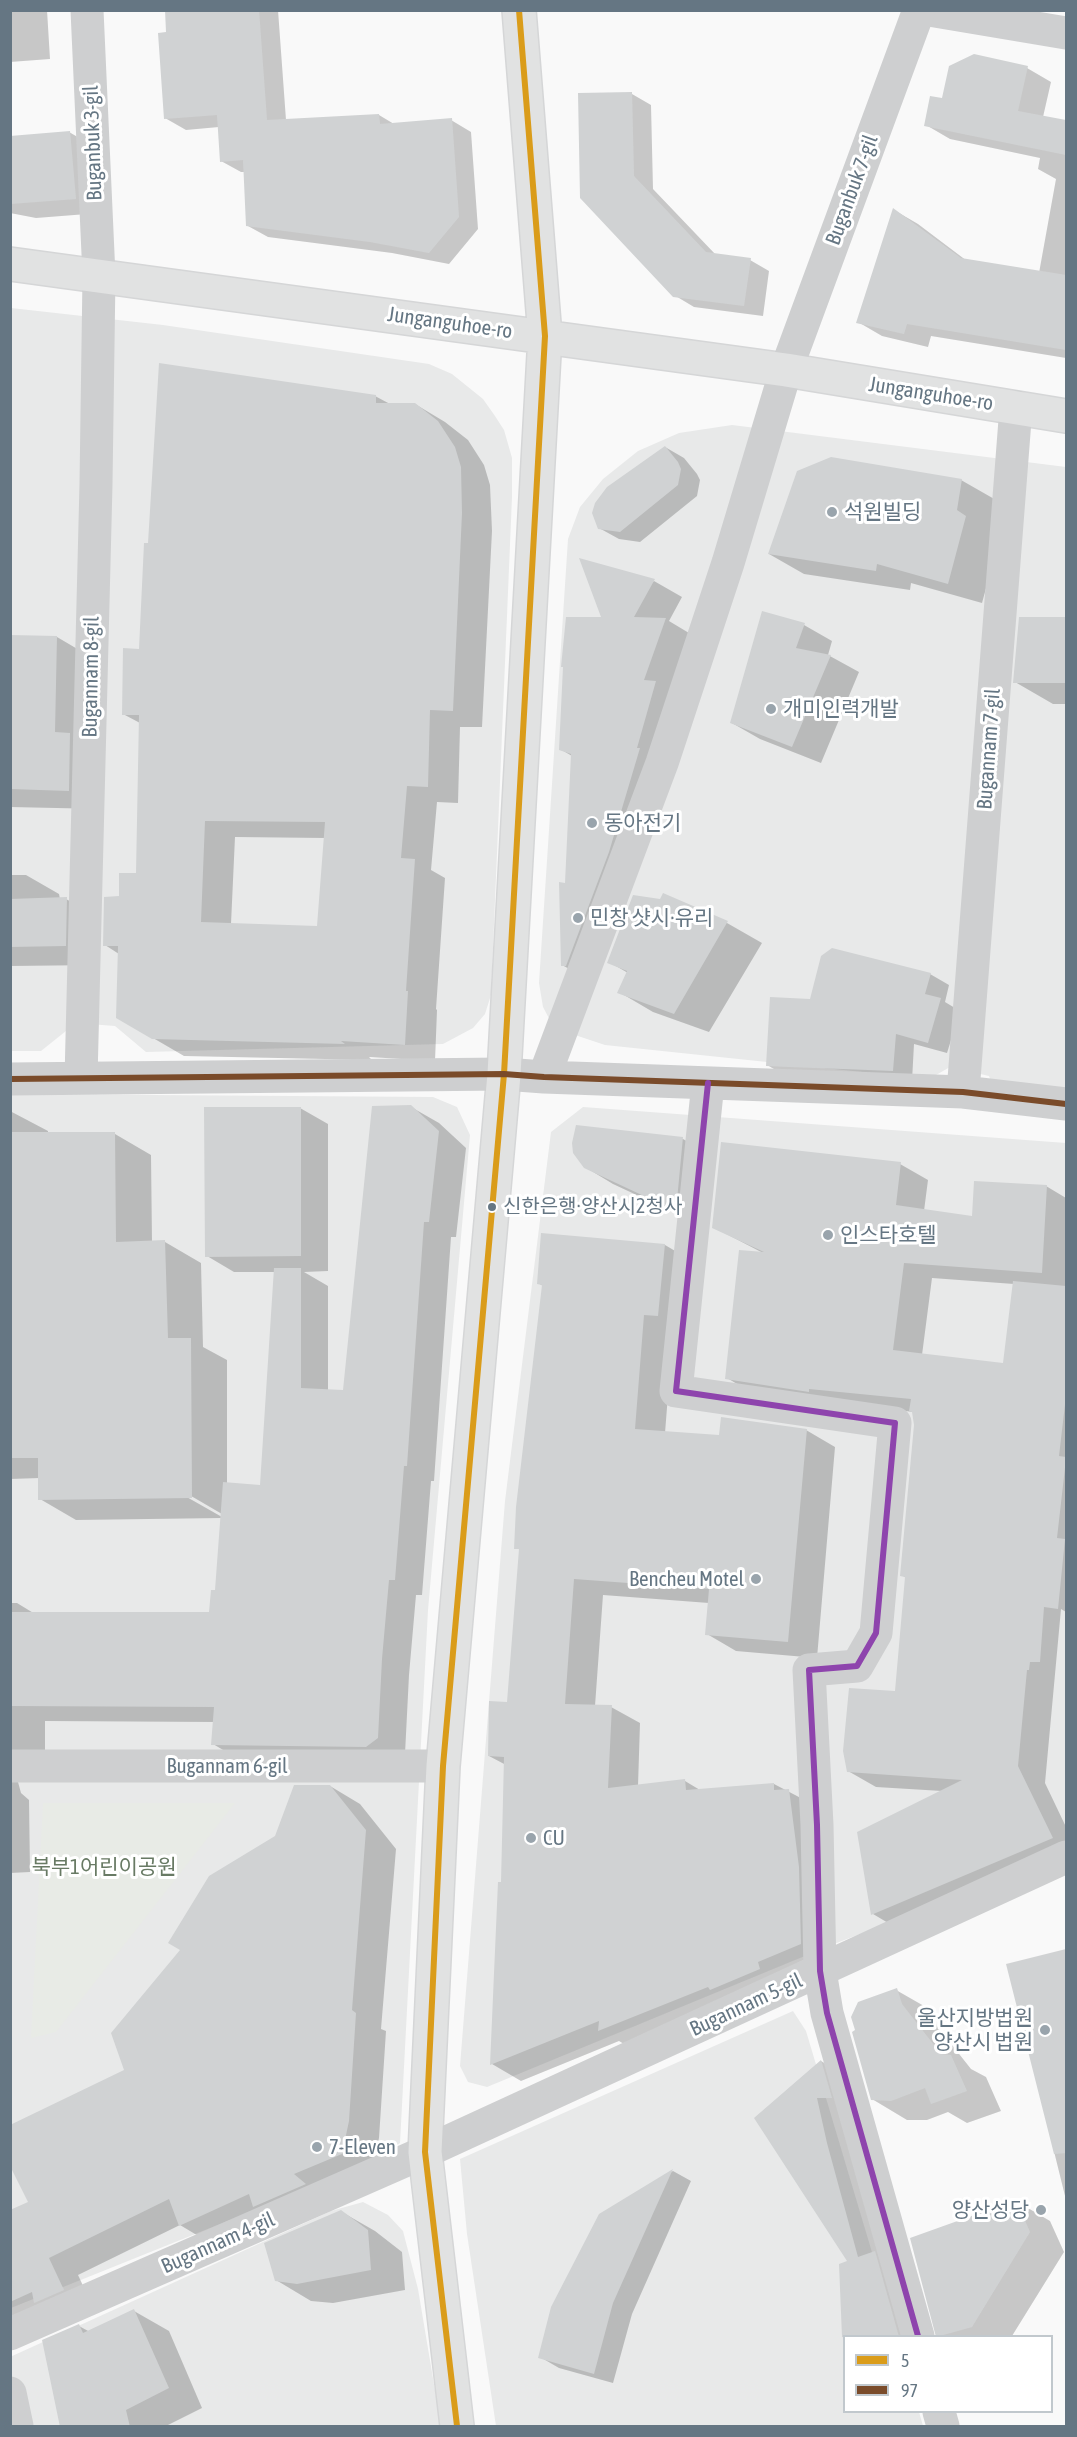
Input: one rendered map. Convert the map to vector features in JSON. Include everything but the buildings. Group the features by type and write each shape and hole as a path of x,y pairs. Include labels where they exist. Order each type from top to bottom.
{"main road":[{"path":"457,2427 425,2152 443,1766 504,1074 545,336 519,10"},
{"name":"Junganguhoe-ro","path":"10,264 786,370 1066,416"}],"street":[{"name":"Buganbuk 3-gil","path":"87,10 99,276"},
{"name":"Buganbuk 7-gil","path":"544,1077 662,763 728,563 786,370 918,10"},
{"path":"929,10 1066,33"},
{"name":"Bugannam 8-gil","path":"81,1078 99,276"},
{"name":"Bugannam 7-gil","path":"963,1092 1016,407"},
{"path":"10,1078 504,1074 963,1092 1066,1104"},
{"path":"708,1083 676,1391 895,1423 876,1633 856,1666 809,1670 817,1825 820,1971 827,2013 917,2335"},
{"name":"Bugannam 6-gil","path":"10,1766 443,1766"},
{"name":"Bugannam 5-gil","path":"425,2152 1066,1857"},
{"name":"Bugannam 4-gil","path":"10,2334 425,2152"},
{"path":"10,2393 17,2427"}],"shaded area":[{"path":"11,308 163,325 429,364 452,374 483,399 504,430 512,458 512,497 491,995 485,1014 473,1028 443,1044 146,1052 115,1026 76,1023 41,1051 11,1051"},
{"path":"732,425 1066,467 1066,1094 993,1087 989,1076 950,1067 929,1079 605,1045 552,1024 543,1007 539,983 568,539 580,507 603,479 638,451 679,433"},
{"path":"11,1094 433,1097 457,1107 470,1135 428,1610 400,2143 372,2163 11,2308"},
{"path":"583,1107 1066,1143 1066,1855 834,1944 487,2087 468,2082 460,2066 505,1501 551,1132"},
{"path":"793,2011 806,2031 897,2335 843,2335 843,2413 919,2413 923,2426 496,2426 467,2234 460,2159"},
{"path":"363,2202 388,2215 403,2231 418,2289 441,2426 11,2426 10,2357 331,2211"}],"green space":[{"name":"북부1어린이공원","path":"43,1803 235,1803 56,2032 31,2038"}],"transit line":[{"name":"5","path":"457,2426 425,2152 443,1766 504,1074 545,336 519,10"},
{"name":"97","path":"10,1079 504,1074 963,1092 1066,1104"},
{"path":"708,1083 676,1391 895,1423 876,1633 857,1666 809,1670 817,1825 820,1971 827,2013 918,2335"}],"place":[{"name":"석원빌딩","path":"832,512"},
{"name":"개미인력개발","path":"771,709"},
{"name":"동아전기","path":"592,823"},
{"name":"민창 샷시·유리","path":"578,918"},
{"name":"신한은행·양산시2청사","path":"492,1207"},
{"name":"인스타호텔","path":"828,1235"},
{"name":"Bencheu Motel","path":"756,1579"},
{"name":"CU","path":"531,1838"},
{"name":"울산지방법원 양산시 법원","path":"1045,2030"},
{"name":"7-Eleven","path":"317,2147"},
{"name":"양산성당","path":"1041,2210"}]}
